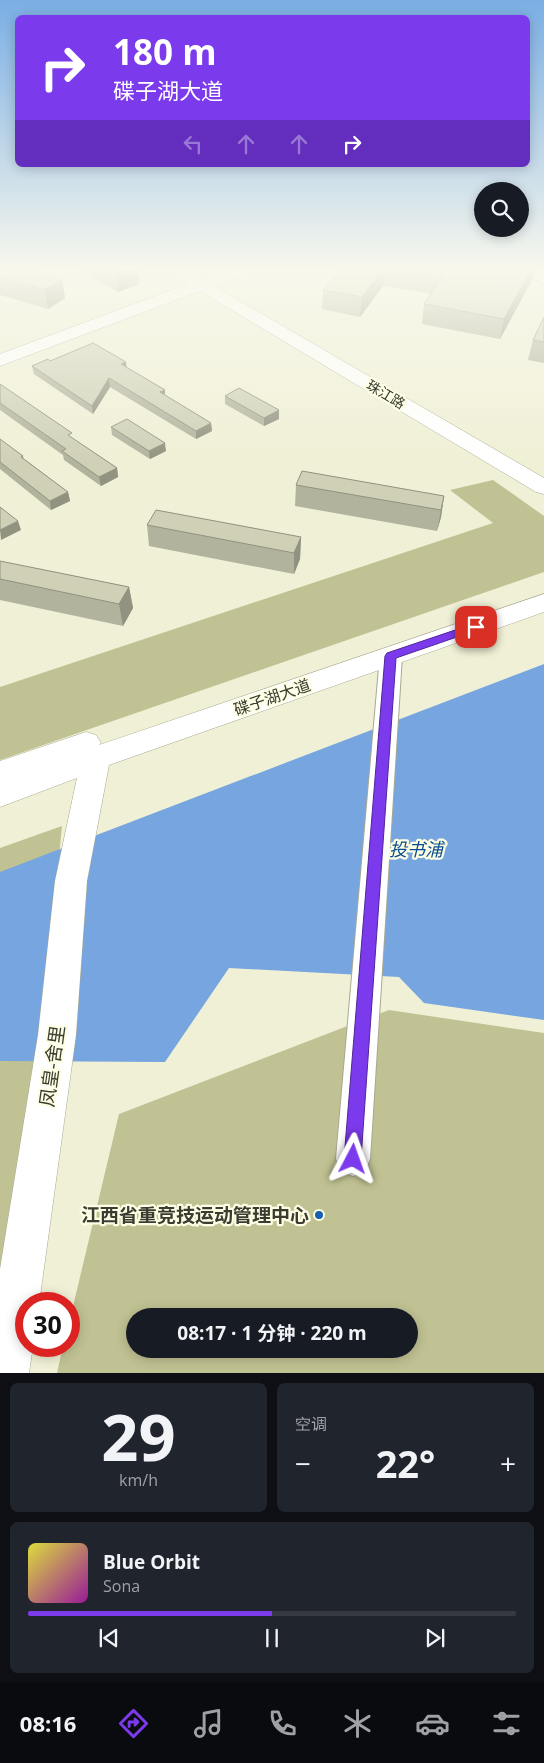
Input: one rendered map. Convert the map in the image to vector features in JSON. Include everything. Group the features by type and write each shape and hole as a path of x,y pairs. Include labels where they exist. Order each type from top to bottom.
{"main road":[{"path":"0,347 35,334"},
{"path":"0,360 59,334"},
{"name":"珠江路","path":"284,334 544,487"},
{"name":"碟子湖大道","path":"0,774 46,756 544,587"},
{"name":"碟子湖大道","path":"0,794 96,758 544,603"},
{"name":"凤皇-舍里","path":"6,1373 57,1036 71,881 96,758"}],"street":[{"path":"353,1159 391,656"}],"green space":[{"path":"493,480 544,516 544,572 0,760 0,687 493,523 450,490"},
{"path":"62,826 35,1093 0,1289 0,848"},
{"name":"江西省重竞技运动管理中心","path":"389,1010 544,1033 544,1373 57,1373 61,1357 80,1357 80,1292 76,1292 119,1114"}],"water":[{"name":"投书浦","path":"544,664 544,1020 424,1003 399,977 229,968 165,1062 0,1061 0,872"}],"building":[{"path":"536,334 544,334 544,342 533,340"},
{"path":"93,343 126,362 121,364 165,390 160,392 211,423 196,431 109,378 92,406 32,366 48,359 50,361"},
{"path":"0,384 72,433 68,435 117,468 99,477 62,451 66,449 0,403"},
{"path":"239,388 279,410 264,418 225,396"},
{"path":"127,419 165,443 149,451 111,427"},
{"path":"0,439 68,492 50,501 0,462"},
{"path":"302,471 444,496 441,510 296,485"},
{"path":"0,507 18,521 0,530"},
{"path":"156,510 301,537 294,553 147,525"},
{"path":"0,561 129,587 119,604 0,579"}],"place":[{"name":"江西省重竞技运动管理中心","path":"319,1215"}],"route":[{"path":"353,1159 391,656 476,627"}]}
